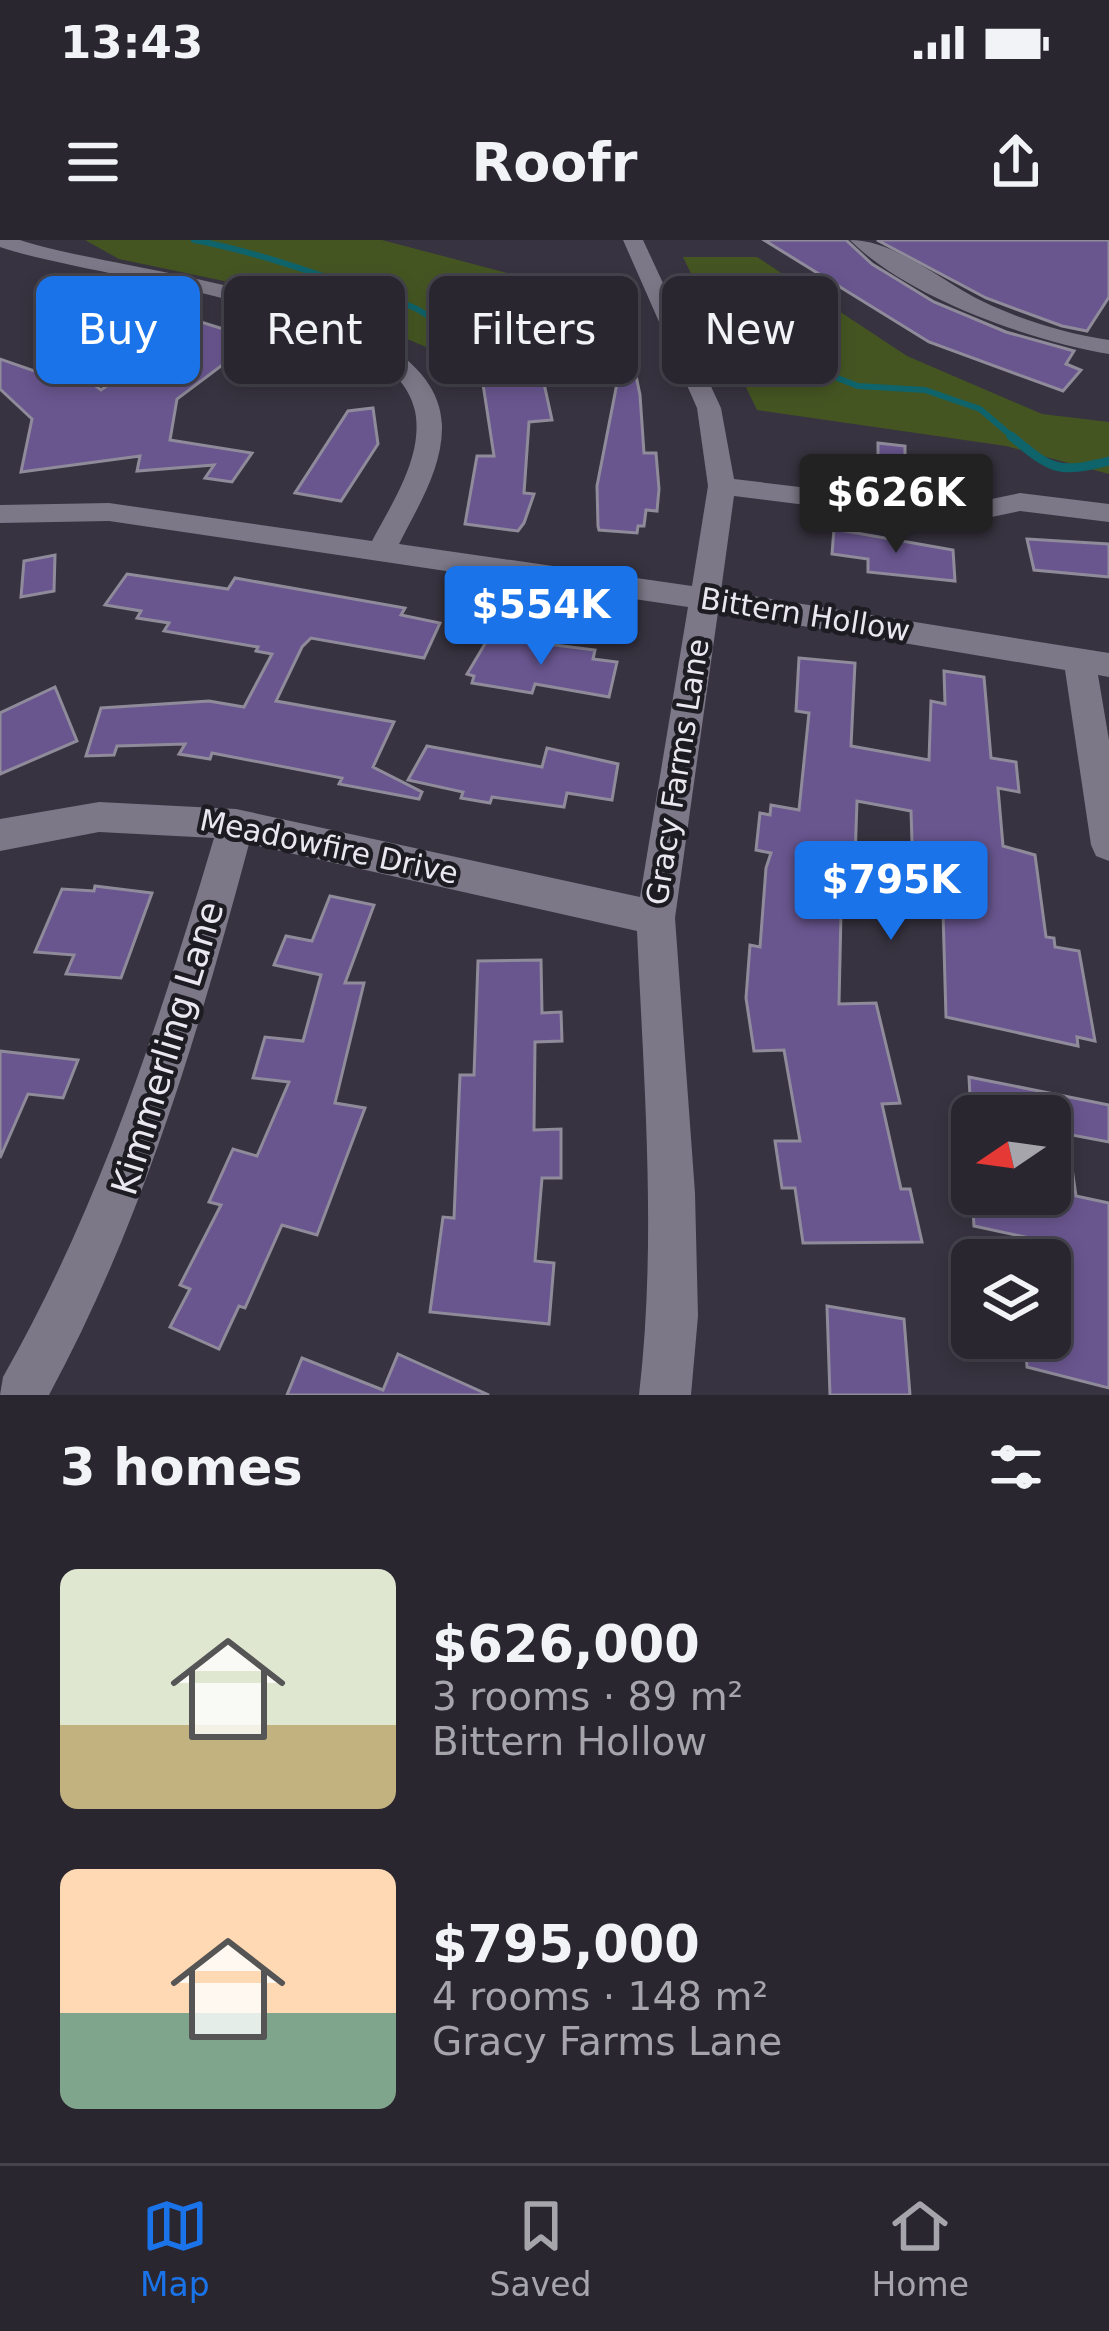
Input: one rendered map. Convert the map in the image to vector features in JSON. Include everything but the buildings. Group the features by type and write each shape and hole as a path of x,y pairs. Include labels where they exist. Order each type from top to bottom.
{"street":[{"path":"0,240 65,262 328,319 383,345 414,376 428,408 424,460 381,551"},
{"name":"Gracy Farms Lane","path":"633,240 709,408 722,486 656,918 672,1192 673,1316 665,1395"},
{"path":"860,240 967,307 1050,338 1109,347"},
{"path":"722,486 958,515 1020,502 1109,513"},
{"name":"Bittern Hollow","path":"0,514 110,512 705,598 1094,662"},
{"path":"1094,662 1109,845"},
{"name":"Meadowfire Drive","path":"0,835 46,821 151,813 236,824 656,918"},
{"name":"Kimmerling Lane","path":"21,1395 66,1320 145,1136 236,824"}],"green space":[{"path":"85,240 382,240 519,276 429,276 426,347 405,338 405,276 224,276 224,281 119,259"},
{"path":"683,257 757,257 786,276 692,276"},
{"path":"838,310 907,356 1042,414 1109,422 1109,474 1006,446 757,410 744,384 838,384"}],"waterway":[{"path":"194,240 330,278 429,316"},
{"path":"838,378 858,386 925,390 980,409 1015,439"},
{"path":"1011,436 1056,466 1109,461"}]}
